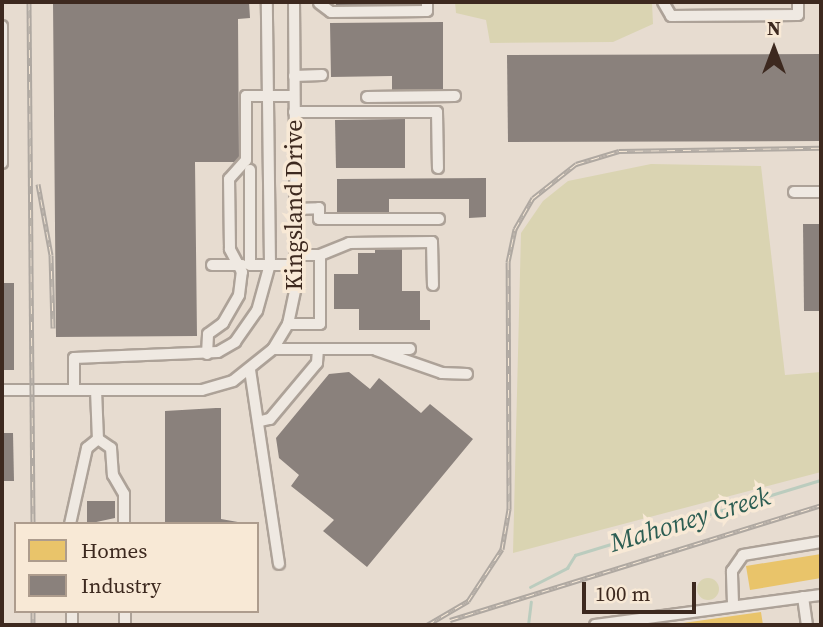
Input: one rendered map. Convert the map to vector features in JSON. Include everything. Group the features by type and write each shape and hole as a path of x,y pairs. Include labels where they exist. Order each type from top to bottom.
{"street":[{"path":"74,390 74,358 206,354 235,342 249,326 270,264 267,2"},
{"name":"Kingsland Drive","path":"2,390 190,390 233,381 273,349 288,324 296,260 294,2"},
{"path":"319,3 331,12 427,11 427,2"},
{"path":"663,2 671,16 684,16 798,15 798,2"},
{"path":"2,26 2,163"},
{"path":"294,76 322,75"},
{"path":"206,354 208,334 223,323 239,295 244,265 246,96 294,96"},
{"path":"367,97 455,96"},
{"path":"294,112 438,112 438,167"},
{"path":"244,265 230,249 229,179 247,170 270,170"},
{"path":"794,192 821,192"},
{"path":"295,209 319,208 319,219 439,219"},
{"path":"212,265 270,264 296,260 320,255 349,243 432,242 433,285"},
{"path":"288,324 320,324 320,255"},
{"path":"273,349 410,349"},
{"path":"261,421 270,419 317,363 317,349"},
{"path":"373,349 442,373 467,374"},
{"path":"250,370 261,421 279,564"},
{"path":"96,390 98,439"},
{"path":"70,522 87,448 98,439"},
{"path":"98,439 111,449 113,475 124,494 124,522"},
{"path":"733,603 733,571 743,555 821,542"},
{"path":"595,625 733,603 821,595"},
{"path":"803,597 807,625"}],"shaded area":[{"path":"455,2 652,2 653,24 613,42 490,43 486,20 456,13"},
{"path":"651,164 761,166 785,375 821,372 821,472 513,553 521,233 543,201 568,181"},
{"path":"708,578 716,581 719,589 716,597 708,600 700,597 697,589 700,581"}],"building: Homes":[{"path":"821,554 821,578 750,590 746,566"},
{"path":"761,612 763,625 676,624"}],"building: Industry":[{"path":"53,2 249,2 250,18 238,19 239,162 195,162 197,336 56,337"},
{"path":"336,2 414,2 414,8 336,9"},
{"path":"443,22 443,94 392,94 392,76 331,77 330,23"},
{"path":"821,54 821,141 508,142 507,55"},
{"path":"405,119 405,168 336,168 335,120"},
{"path":"486,178 486,217 469,218 469,199 389,199 389,214 337,215 337,179"},
{"path":"803,224 821,224 821,311 804,311"},
{"path":"375,247 402,247 402,291 420,291 420,320 430,320 430,330 359,330 359,309 334,309 334,274 358,274 358,253 375,253"},
{"path":"2,283 14,283 14,370 2,370"},
{"path":"349,372 370,389 379,378 421,413 430,404 473,439 367,567 323,531 334,520 291,486 299,475 279,458 276,438 329,374"},
{"path":"221,408 221,519 238,522 165,522 165,411"},
{"path":"2,433 13,433 14,481 2,481"},
{"path":"87,501 115,501 115,518 87,522"}],"waterway":[{"name":"Mahoney Creek","path":"530,587 567,568 575,555 821,480"},
{"name":"Mahoney Creek","path":"528,625 531,602"}],"railway":[{"path":"29,2 33,522"},
{"path":"427,625 468,601 502,549 509,509 508,262 515,229 533,198 576,164 619,151 821,148"},
{"path":"38,184 51,255 53,328"},
{"path":"450,620 821,505"},
{"path":"33,613 33,625"}]}
